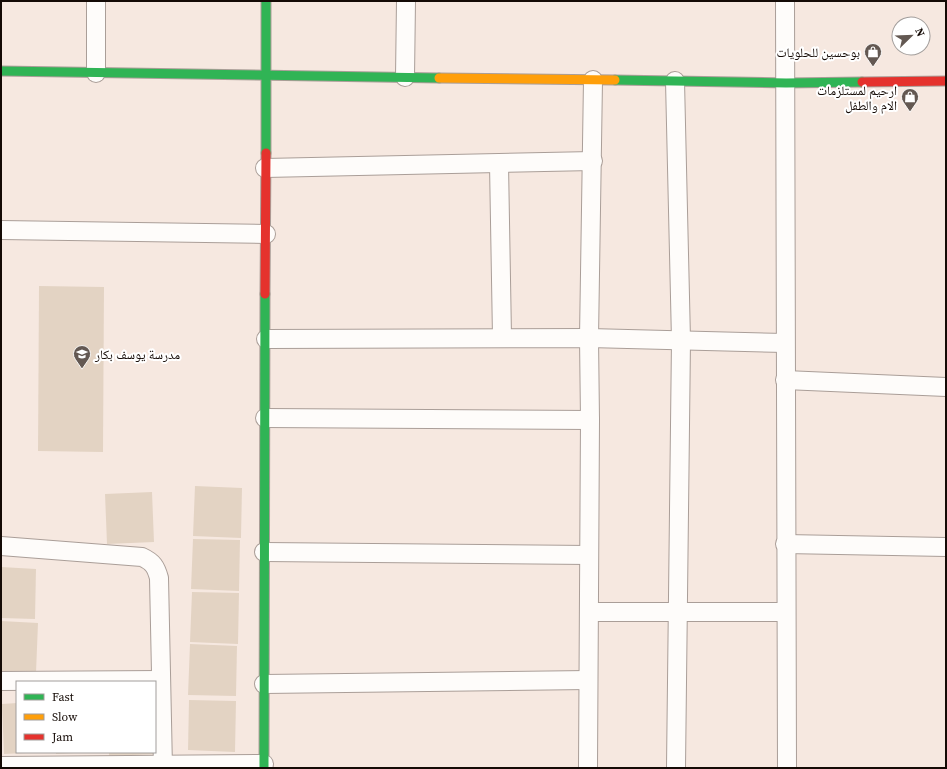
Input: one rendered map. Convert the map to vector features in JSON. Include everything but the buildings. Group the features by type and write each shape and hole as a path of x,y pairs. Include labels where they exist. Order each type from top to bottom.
{"street":[{"path":"96,1 96,73"},
{"path":"1,766 264,766 266,1"},
{"path":"405,77 406,1"},
{"path":"785,1 785,544 787,768"},
{"path":"1,72 786,83 946,81"},
{"path":"588,768 589,338 593,161 593,80"},
{"path":"675,81 681,340 676,768"},
{"path":"265,168 593,161"},
{"path":"498,164 502,337"},
{"path":"1,230 266,234"},
{"path":"266,339 502,337 785,343"},
{"path":"786,380 946,386"},
{"path":"265,418 590,420"},
{"path":"785,544 946,547"},
{"path":"1,546 142,557 150,560 156,567 159,578 163,767"},
{"path":"264,552 589,555"},
{"path":"589,612 786,612"},
{"path":"1,681 161,680"},
{"path":"264,684 588,680"}],"traffic: fast":[{"path":"266,1 266,153"},
{"path":"1,71 439,78"},
{"path":"615,80 786,83 862,82"},
{"path":"264,768 265,294"}],"traffic: slow":[{"path":"439,78 615,80"}],"traffic: jam":[{"path":"862,82 946,81"},
{"path":"265,294 266,153"}],"place":[{"name":"بوحسين للحلويات","path":"873,67"},
{"name":"ارحيم لمستلزمات الام والطفل","path":"910,112"},
{"name":"مدرسة يوسف بكار","path":"82,369"}]}
